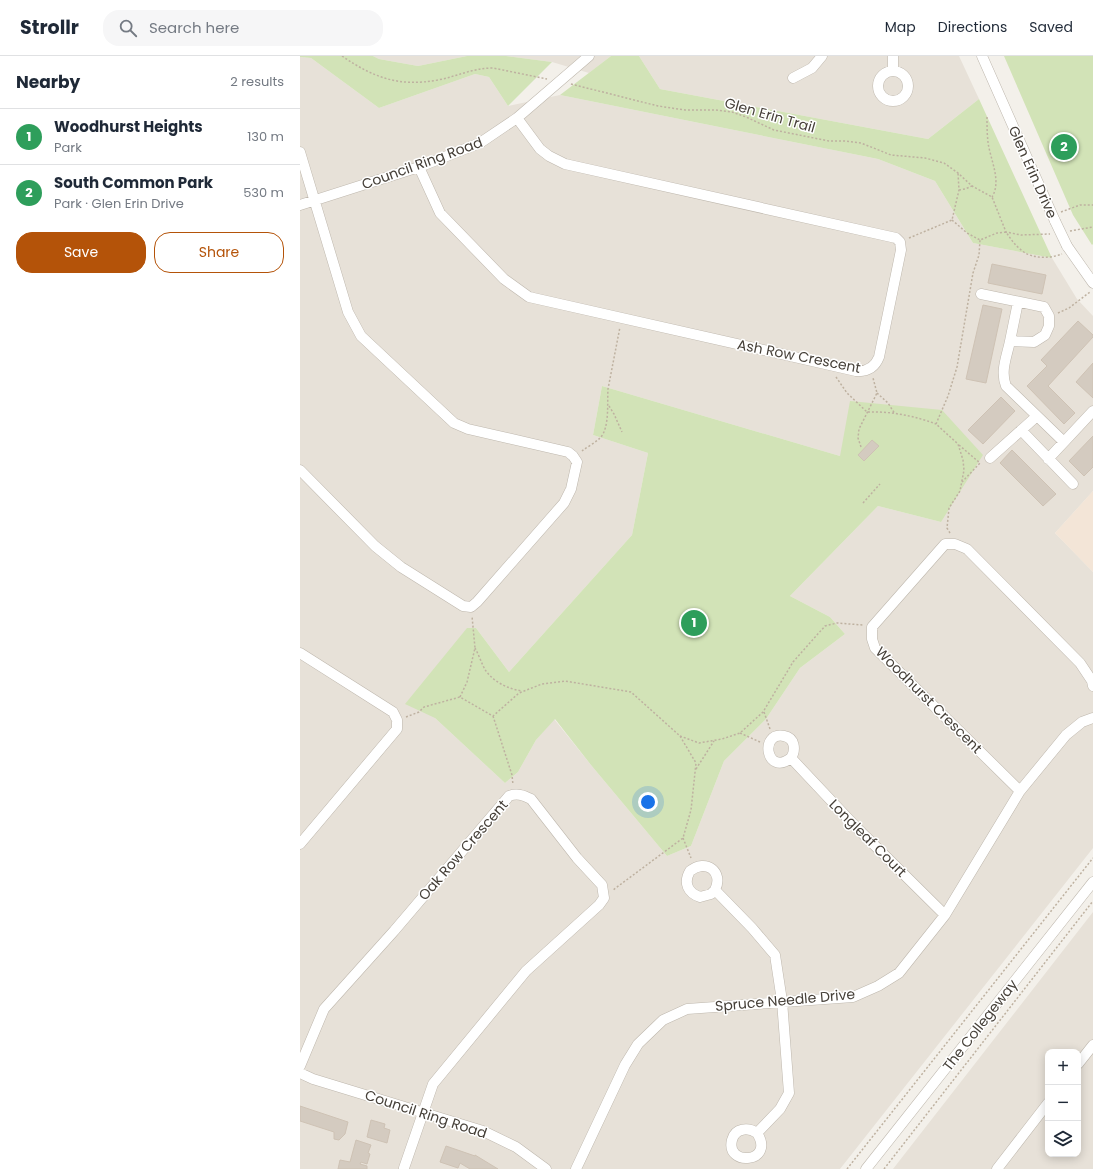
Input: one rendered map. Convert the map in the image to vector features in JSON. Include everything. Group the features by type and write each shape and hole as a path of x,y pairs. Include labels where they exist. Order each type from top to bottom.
{"street":[{"name":"Council Ring Road","path":"300,205 419,167 480,143 517,118 558,81 589,56"},
{"path":"793,78 812,68 822,56"},
{"path":"893,56 893,71"},
{"name":"Glen Erin Drive","path":"982,56 1053,218 1068,248 1093,283"},
{"path":"517,118 540,149 549,156 565,164 890,236 896,238 900,242"},
{"path":"300,152 348,312 361,336 454,423 468,429 568,452 574,456 577,462 571,489 564,503 477,602 471,606 463,606 401,567 375,546 300,470"},
{"name":"Ash Row Crescent","path":"419,167 440,213 504,280 529,298 856,371 871,369 879,357 901,250 900,242"},
{"path":"982,294 1044,307 1049,316 1049,326 1045,335 1034,342 1010,341"},
{"path":"1018,302 1003,370 1003,379 1006,386 1064,442"},
{"path":"1048,459 1093,411"},
{"path":"990,458 1037,416"},
{"path":"1021,430 1073,484"},
{"name":"Woodhurst Crescent","path":"955,544 945,544 872,627 872,639 875,648 1020,791"},
{"path":"955,544 967,549 1080,663 1092,681 1093,686"},
{"path":"300,653 393,712 397,720 397,729 300,844"},
{"name":"Spruce Needle Drive","path":"576,1169 625,1065 638,1044 663,1020 687,1009 853,997 878,986 899,973 945,915 1020,791 1066,735 1082,722 1093,718"},
{"path":"778,736 785,736 791,740 794,745 795,752 792,758 787,762 776,762 768,755 768,744 772,739 778,736"},
{"name":"Longleaf Court","path":"792,758 855,826 945,915"},
{"name":"Oak Row Crescent","path":"300,1066 324,1009 394,931 509,796 514,794 524,795 531,799 577,858 602,885 604,898"},
{"path":"705,866 714,871 718,880 715,890 711,894 700,897 690,892 687,887 687,876 690,871 695,867 705,866"},
{"name":"The Collegeway","path":"866,1169 1093,882"},
{"path":"715,890 752,928 775,955 782,1002 789,1094 780,1109 757,1133"},
{"path":"402,1169 434,1084 526,971 599,905 604,898"},
{"path":"1081,1060 1093,1045"},
{"name":"Council Ring Road","path":"300,1073 313,1079 483,1131 516,1147 546,1169"},
{"path":"1002,1167 1045,1107"}],"path":[{"name":"Glen Erin Trail","path":"342,56 370,73 402,82 439,79 472,70 493,68 587,87 658,106 685,110 715,110 732,112 774,130 829,141 861,143 891,155 925,158 944,163 972,186 992,197"},
{"path":"987,117 988,142 996,180 995,192 992,197 1006,232 1021,250 1037,256 1056,256 1068,248"},
{"path":"952,220 959,190 958,173"},
{"path":"959,190 972,186"},
{"path":"1053,218 1080,206 1093,205"},
{"path":"900,242 952,220"},
{"path":"952,220 967,233 980,240 998,233 1006,232 1021,235 1054,234"},
{"path":"1070,231 1093,227"},
{"path":"936,424 948,396 957,368 973,272 979,255 980,240"},
{"path":"1049,316 1069,308 1093,289"},
{"path":"622,318 607,398 609,406 622,432"},
{"path":"827,364 847,393 867,412 896,414 936,424 980,463 961,484"},
{"path":"871,369 877,393 888,403 896,414"},
{"path":"861,447 858,438 858,429 877,393"},
{"path":"574,456 601,438 609,406"},
{"path":"955,544 947,528 949,508 960,491 964,470 963,460 958,444"},
{"path":"863,503 880,484"},
{"path":"460,697 467,682 475,648 471,606"},
{"path":"680,736 699,743 740,733 763,712 792,662 825,626 837,623 846,623 872,627"},
{"path":"475,648 486,672 502,685 514,690 523,691"},
{"path":"493,716 523,691 542,684 564,681 631,692 680,736 696,763 691,810 683,838 604,898"},
{"path":"397,720 419,712 424,707 460,697 493,716 512,775 514,794"},
{"path":"740,733 759,742 772,739 771,731 763,712"},
{"path":"695,770 714,740"},
{"path":"683,838 695,867"},
{"path":"847,1169 1093,858"},
{"path":"884,1169 1093,902"}],"shaded area":[{"path":"373,56 467,56 418,66 379,59"},
{"path":"506,56 611,56 589,73 552,62"},
{"path":"639,56 959,56 979,99 928,139 660,89"},
{"path":"300,57 311,58 379,108 475,74 489,77 508,106 560,95 878,159 935,181 973,243 1052,258 1077,299 1093,316 1093,491 1055,533 1093,572 1093,848 840,1169 300,1169","holes":["602,386 840,456 941,522 878,506 790,596 830,617 845,634 800,668 766,719 724,761 691,846 667,856 554,719 536,740 518,772 505,783 435,718 476,628 509,672 632,535 648,453 593,435"]},
{"path":"1093,491 1093,572 1055,533"},
{"path":"1093,912 1093,1169 893,1169"}],"green space":[{"path":"300,56 373,56 379,59 418,66 467,56 506,56 552,62 508,106 489,77 475,74 379,108 311,58"},
{"path":"611,56 639,56 660,89 928,139 979,99 1052,258 973,243 935,181 878,159 560,95"},
{"path":"1004,56 1093,56 1092,245 1073,215"},
{"path":"602,386 840,456 850,401 942,410 983,455 941,522 878,506 790,596 830,617 845,634 800,668 766,719 724,761 691,846 667,856 591,765 555,719 536,740 518,772 505,783 435,718 405,704 467,628 476,628 509,672 632,535 648,453 593,435"}],"building":[{"path":"992,264 1046,275 1042,294 988,283"},
{"path":"983,305 1002,309 986,383 966,379"},
{"path":"1078,321 1093,335 1093,337 1048,386 1075,413 1064,424 1027,386 1047,366 1041,360"},
{"path":"1093,363 1093,398 1076,382"},
{"path":"1001,397 1015,411 983,444 968,430"},
{"path":"1093,436 1093,467 1084,476 1069,461"},
{"path":"872,440 879,446 864,461 858,455"},
{"path":"1012,450 1056,494 1043,506 1000,463"},
{"path":"300,1106 348,1122 345,1134 339,1140 334,1139 334,1132 300,1121"},
{"path":"371,1120 385,1124 384,1128 390,1130 387,1143 367,1137"},
{"path":"356,1140 371,1145 368,1153 370,1154 367,1164 361,1162 360,1164 367,1166 367,1169 338,1169 340,1160 350,1162"},
{"path":"446,1146 475,1155 498,1169 470,1169 460,1163 458,1168 440,1162"}],"place":[{"name":"South Common Park","path":"1064,147"},
{"name":"Woodhurst Heights","path":"694,623"}]}
